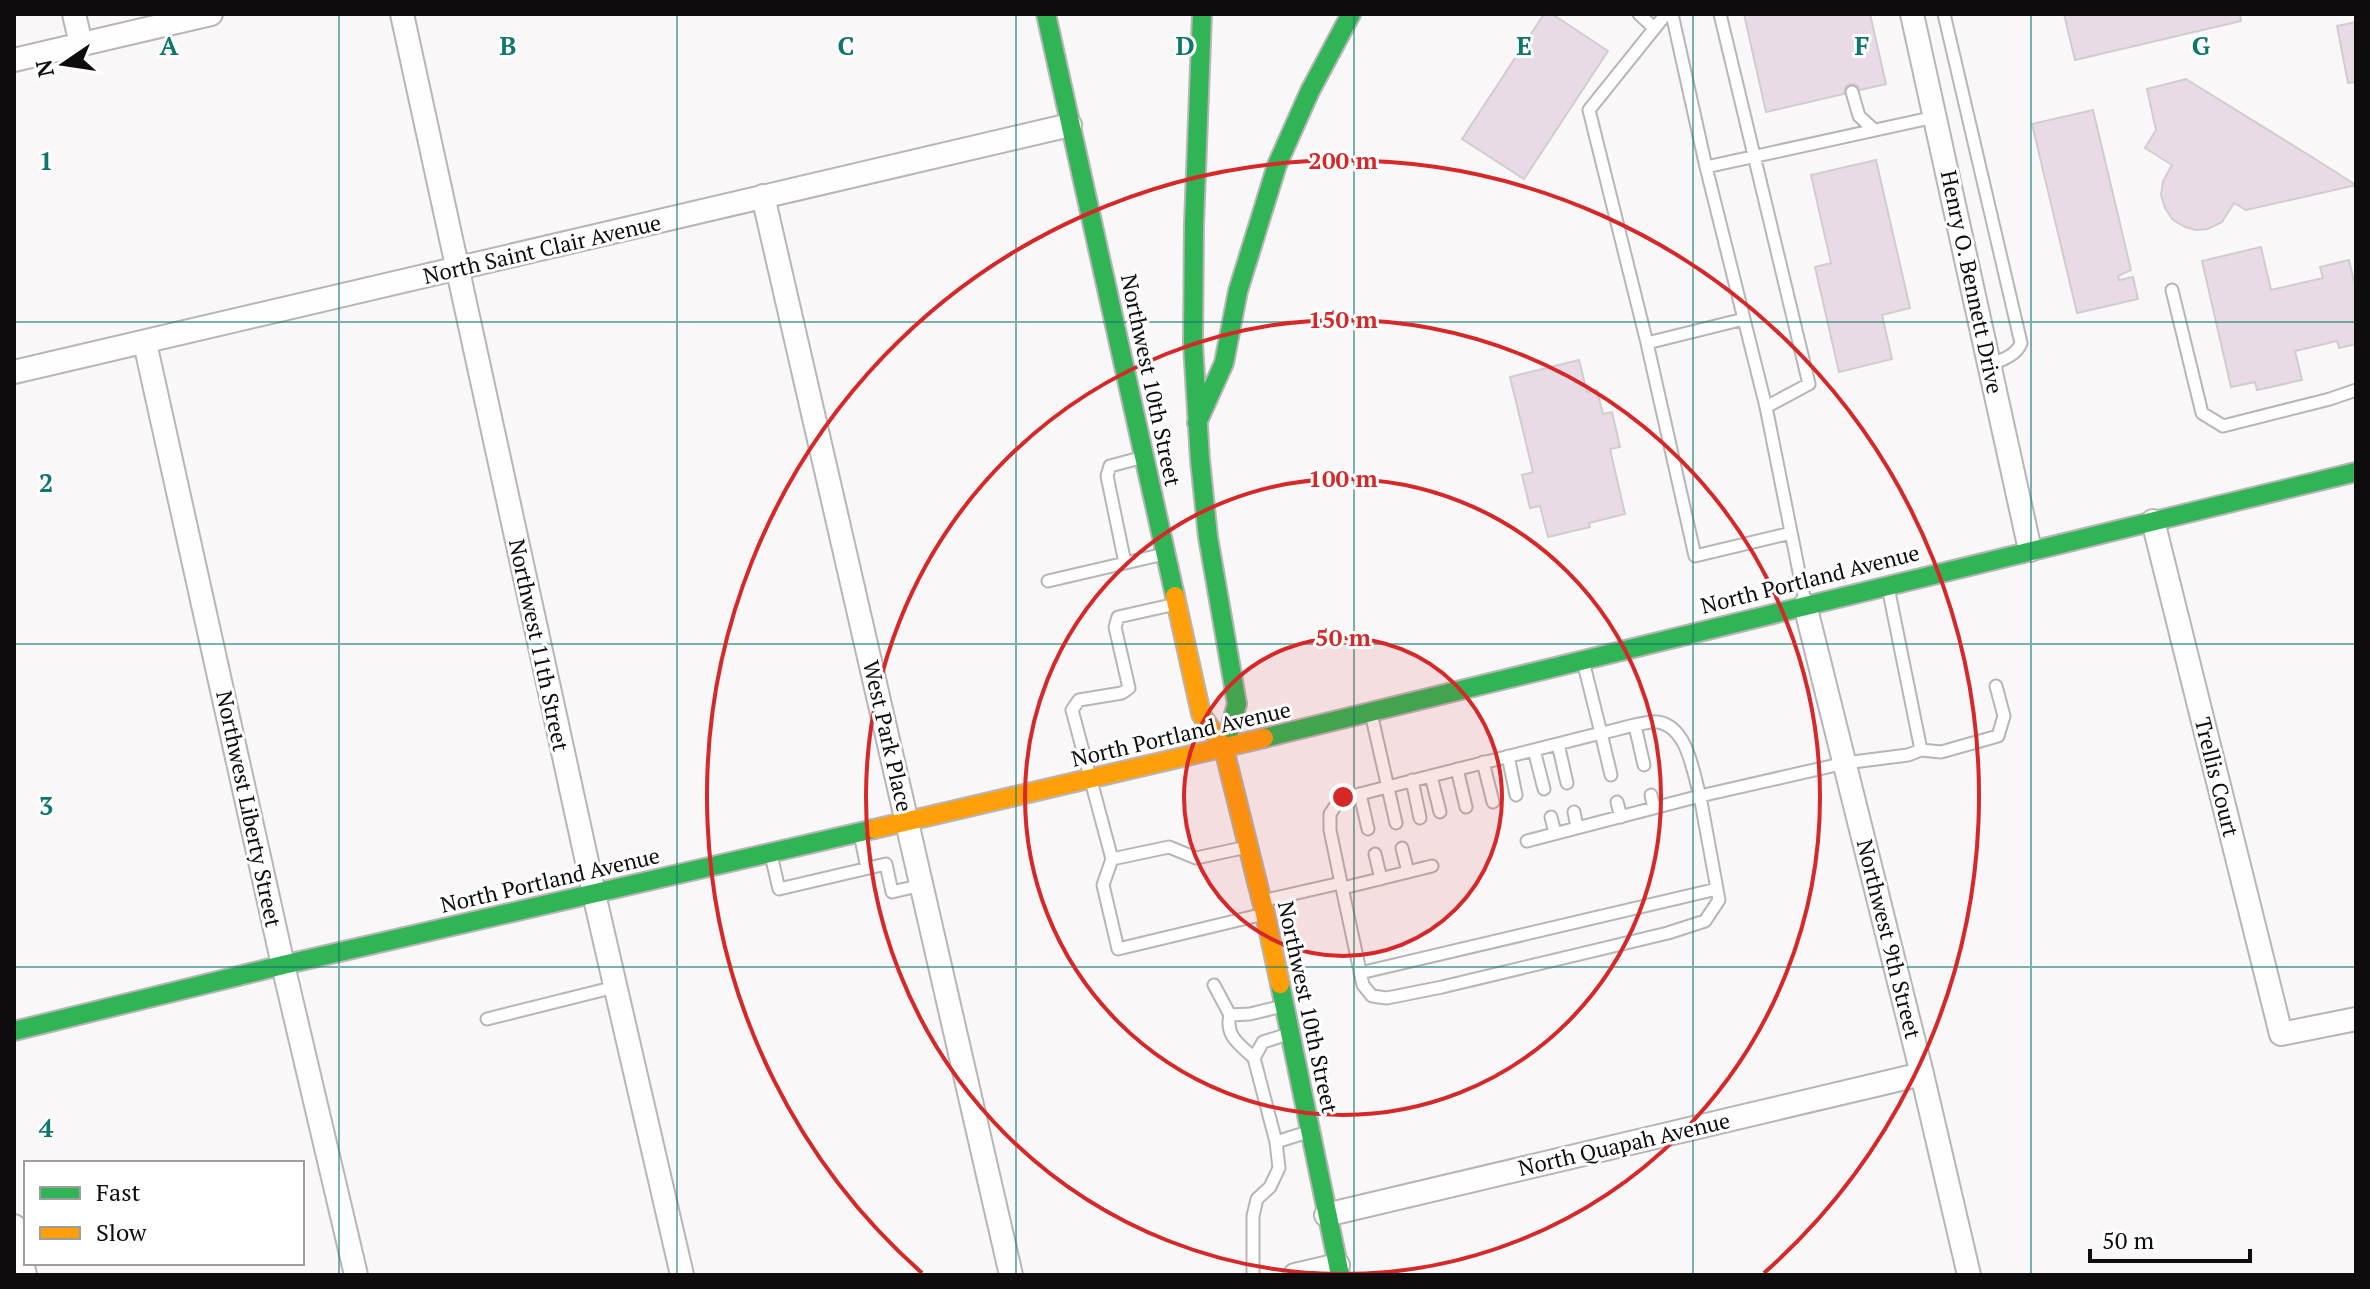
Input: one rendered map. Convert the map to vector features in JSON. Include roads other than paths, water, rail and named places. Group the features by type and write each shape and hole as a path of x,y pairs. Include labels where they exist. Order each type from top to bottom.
{"main road":[{"name":"Northwest 10th Street","path":"1046,14 1201,714 1224,749 1263,908 1339,1270"},
{"name":"Northwest 10th Street","path":"1202,14 1192,300 1197,423 1208,537 1237,704 1224,749"},
{"path":"1197,423 1224,363 1238,291 1277,165 1310,91 1351,14"},
{"name":"North Portland Avenue","path":"14,1031 283,965 1224,749 2356,472"}],"street":[{"path":"74,14 81,44"},
{"path":"14,60 211,14"},
{"name":"Northwest 11th Street","path":"402,14 594,894 682,1275"},
{"name":"Henry O. Bennett Drive","path":"1912,14 2030,550"},
{"name":"North Saint Clair Avenue","path":"14,372 1070,125"},
{"name":"West Park Place","path":"763,196 1011,1275"},
{"name":"Northwest Liberty Street","path":"145,343 283,965 356,1275"},
{"name":"Trellis Court","path":"2153,521 2281,1034 2356,1019"},
{"name":"Northwest 9th Street","path":"1805,605 1969,1275"},
{"name":"North Quapah Avenue","path":"1326,1215 1922,1074"},
{"path":"14,1226 25,1275"},
{"path":"1295,1275 1339,1270"}],"lane":[{"path":"1639,14 1654,28"},
{"path":"1791,533 1695,556 1647,343 1589,110 1654,28 1669,14 1766,407 1791,533 1805,605"},
{"path":"1720,14 1809,384 1766,407"},
{"path":"1944,14 2021,343 2014,353 1990,365"},
{"path":"1852,92 1859,116 1874,130"},
{"path":"1706,167 1935,117"},
{"path":"2172,290 2195,390 2202,413 2211,420 2223,426 2356,390"},
{"path":"1647,343 1744,319"},
{"path":"1125,563 1108,470 1110,466 1143,458"},
{"path":"1048,581 1165,554"},
{"path":"1887,585 1921,750"},
{"path":"1176,604 1118,617 1115,627 1129,688 1122,693 1079,700 1072,710 1112,859 1103,885 1118,949 1342,885 1432,866"},
{"path":"1583,661 1611,775"},
{"path":"1527,841 1700,796 1845,763 1908,755 1921,750 1941,752 1998,736 2004,716 1996,686"},
{"path":"1371,713 1396,823"},
{"path":"1656,721 1671,728 1684,743 1700,796 1719,900 1705,921 1668,933 1442,987 1387,998 1372,996 1363,985 1330,830 1330,814 1340,799 1601,733 1656,721"},
{"path":"1635,726 1644,765"},
{"path":"1558,744 1567,783"},
{"path":"1534,750 1544,789"},
{"path":"1508,756 1516,795"},
{"path":"1483,762 1493,802"},
{"path":"1457,769 1466,807"},
{"path":"1431,776 1440,812"},
{"path":"1412,780 1420,818"},
{"path":"1360,794 1368,829"},
{"path":"1651,795 1654,808"},
{"path":"1617,802 1621,817"},
{"path":"1574,812 1577,827"},
{"path":"1551,817 1555,833"},
{"path":"860,834 867,868"},
{"path":"1112,859 1169,847 1196,858 1248,846"},
{"path":"1402,848 1408,872"},
{"path":"770,854 779,889 886,864 892,892 922,885"},
{"path":"1375,854 1381,879"},
{"path":"1360,973 1717,889"},
{"path":"1214,985 1230,1015 1228,1025 1231,1036 1254,1058 1276,1142 1279,1168 1270,1187 1257,1199 1253,1216 1253,1275"},
{"path":"487,1019 615,987"},
{"path":"1230,1015 1250,1014 1283,1005"},
{"path":"1254,1058 1263,1042 1289,1034"},
{"path":"1276,1142 1309,1131"}]}
